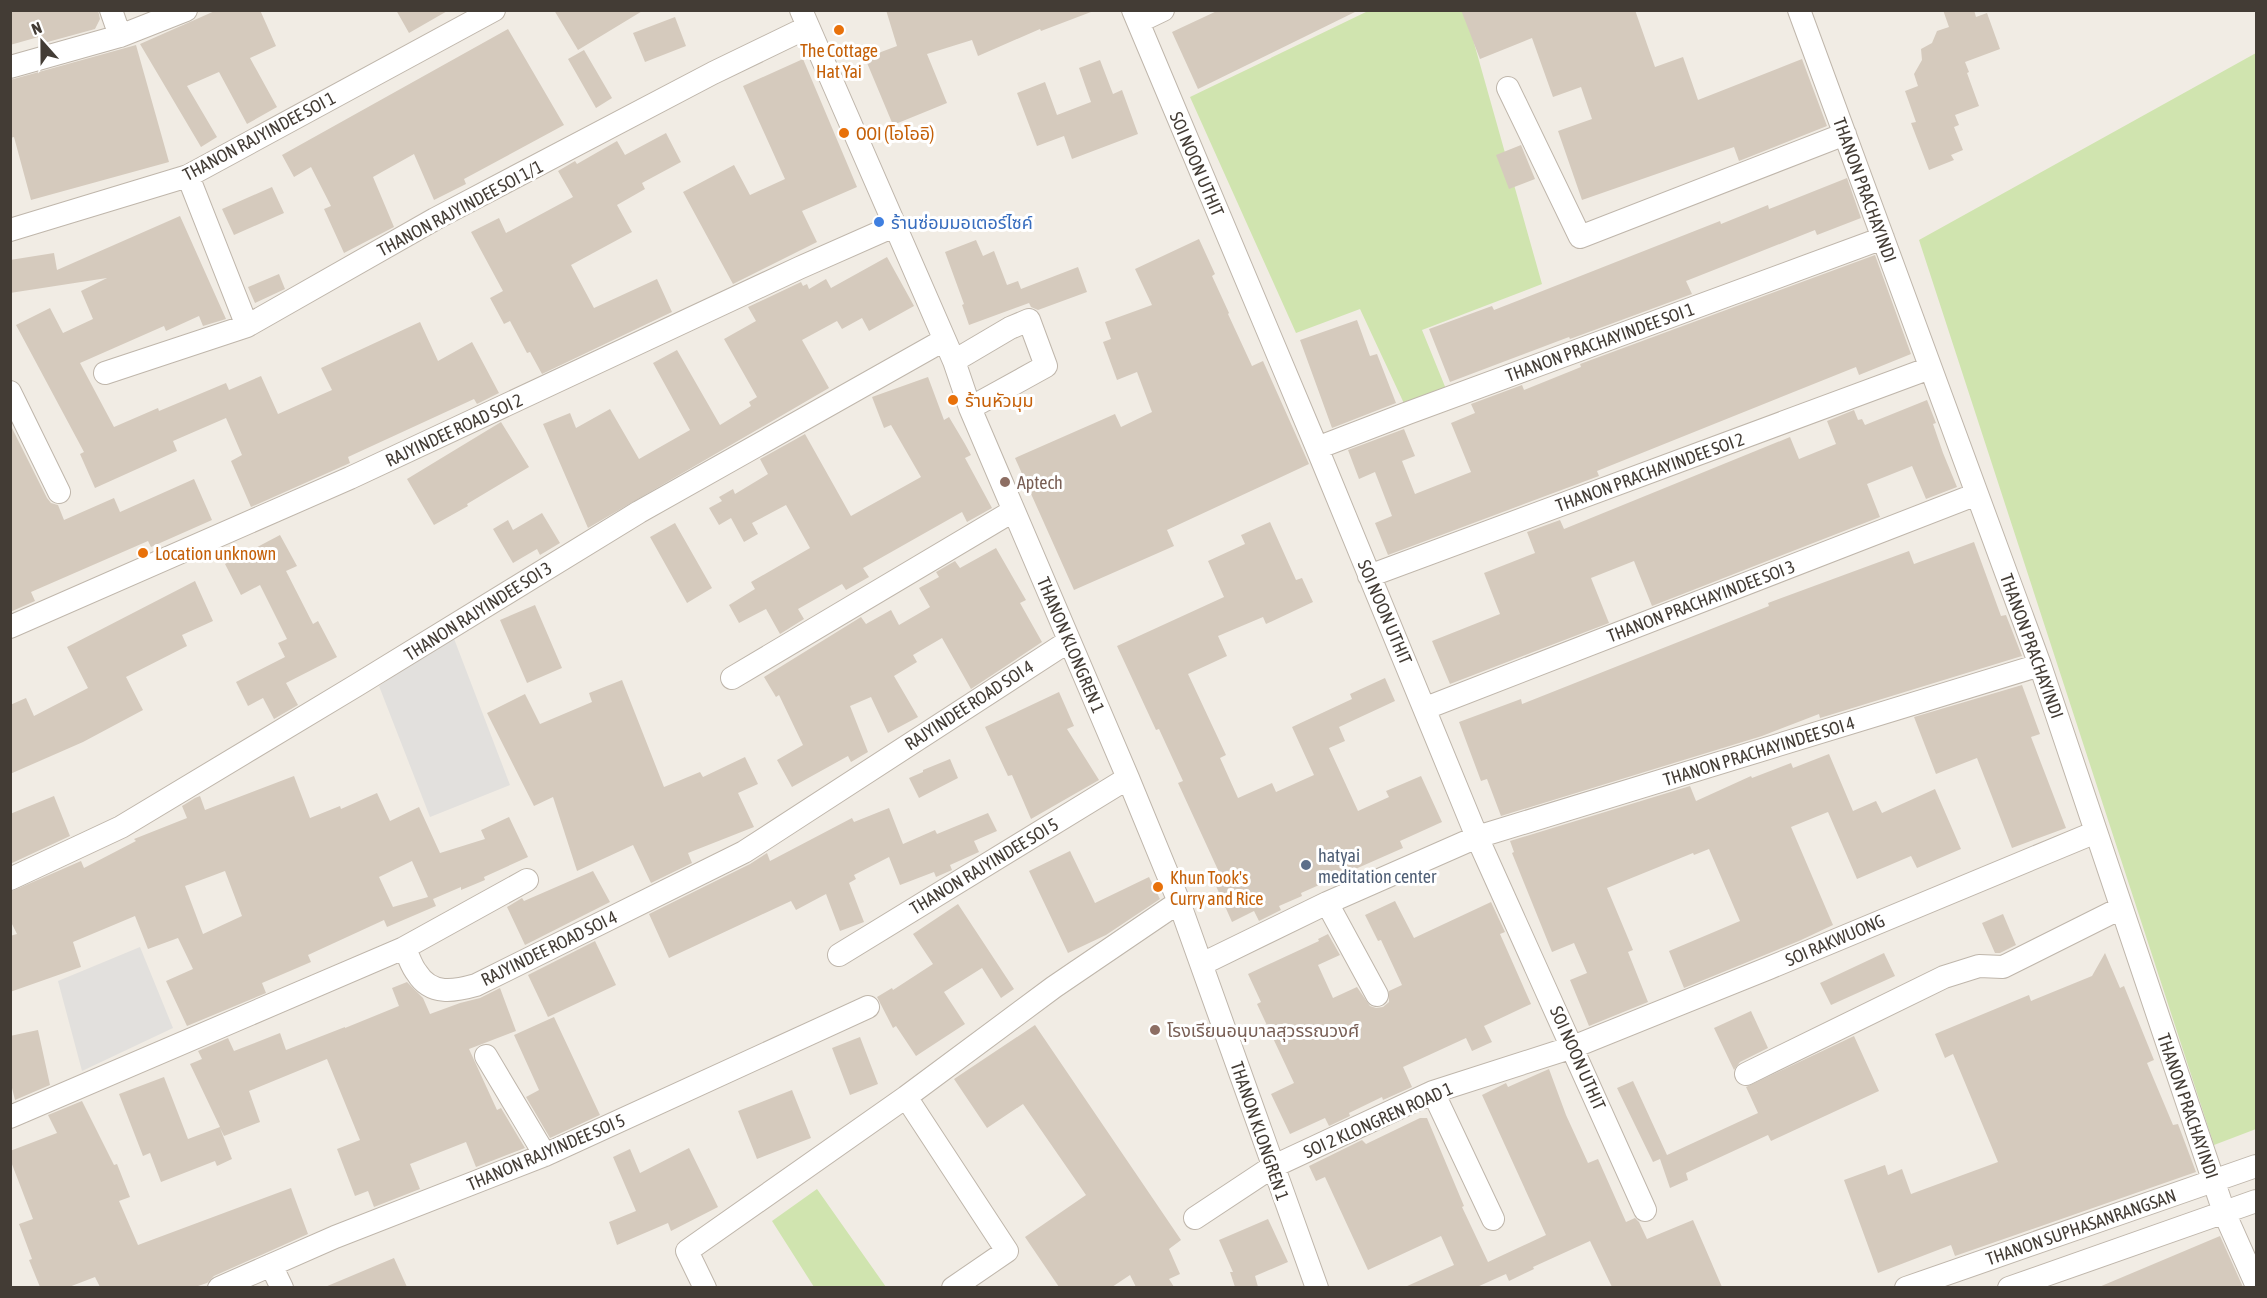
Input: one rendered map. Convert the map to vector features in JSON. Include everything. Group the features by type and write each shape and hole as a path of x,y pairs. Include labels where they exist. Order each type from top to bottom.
{"street":[{"path":"111,10 120,36"},
{"path":"10,67 120,36 186,10"},
{"name":"THANON RAJYINDEE SOI 1","path":"10,230 188,176 494,10"},
{"path":"1135,16 1163,10"},
{"name":"THANON PRACHAYINDI","path":"1799,10 2040,665 2224,1212 2256,1284"},
{"name":"SOI NOON UTHIT","path":"1135,16 1426,708 1477,837 1645,1210"},
{"name":"THANON KLONGREN 1","path":"805,19 954,361 970,408 1179,902 1272,1167 1317,1287"},
{"name":"THANON RAJYINDEE SOI 1/1","path":"105,373 247,326 435,219 713,73 805,19"},
{"path":"1508,88 1580,237 1845,134"},
{"path":"188,176 247,326"},
{"name":"RAJYINDEE ROAD SOI 2","path":"10,627 350,478 799,268 894,226"},
{"name":"THANON PRACHAYINDEE SOI 1","path":"1317,448 1408,412 1883,238"},
{"path":"954,361 1010,328 1029,320 1046,366 970,408"},
{"name":"THANON RAJYINDEE SOI 3","path":"10,879 121,827 639,512 944,340"},
{"name":"THANON PRACHAYINDEE SOI 2","path":"1369,576 1930,368"},
{"path":"10,392 59,492"},
{"name":"THANON PRACHAYINDEE SOI 3","path":"1426,708 1977,494"},
{"path":"732,678 1013,511"},
{"name":"RAJYINDEE ROAD SOI 4","path":"404,948 417,974 437,990 454,991 476,985 744,852 1069,641"},
{"name":"THANON PRACHAYINDEE SOI 4","path":"1202,964 1327,903 1477,837 2040,665"},
{"name":"THANON RAJYINDEE SOI 5","path":"839,955 1128,778"},
{"name":"SOI RAKWUONG","path":"1573,1047 2096,832"},
{"path":"10,1118 353,968 404,948 527,880"},
{"path":"705,1287 687,1251 906,1097 1054,987 1179,902"},
{"path":"1327,903 1377,995"},
{"path":"1746,1074 1944,977 1979,966 2003,967 2121,908"},
{"name":"THANON RAJYINDEE SOI 5","path":"219,1287 335,1237 545,1155 868,1007"},
{"name":"SOI 2 KLONGREN ROAD 1","path":"1195,1218 1272,1167 1433,1092 1573,1047"},
{"path":"486,1056 545,1155"},
{"path":"1433,1092 1493,1219"},
{"path":"906,1097 1007,1251 953,1287"},
{"name":"THANON SUPHASANRANGSAN","path":"1906,1287 2256,1166"},
{"name":"THANON SUPHASANRANGSAN","path":"2009,1287 2256,1201"},
{"path":"271,1265 282,1287"}],"green space":[{"path":"1368,11 1465,11 1542,284 1422,330 1446,389 1408,412 1360,309 1296,333 1190,97"},
{"path":"2256,53 2256,1129 2214,1145 1919,240"},
{"path":"817,1189 886,1287 814,1287 772,1221"}],"shaded area":[{"path":"453,636 510,785 430,817 379,686"},
{"path":"140,947 173,1028 82,1071 58,981"}],"building":[{"path":"10,10 98,10 100,19 95,29 44,43 42,36 10,45"},
{"path":"217,10 260,10 276,46 250,58 277,107 247,124 219,72 187,86 217,137 201,147 140,44"},
{"path":"396,10 449,10 409,33"},
{"path":"554,10 644,10 578,50"},
{"path":"886,10 1091,10 1091,12 1041,31 1040,29 978,56 972,40 927,54 947,103 893,125 865,58 897,46"},
{"path":"1219,10 1359,10 1198,89 1172,32"},
{"path":"1461,10 1635,10 1655,67 1683,57 1698,100 1802,59 1827,126 1739,161 1734,147 1582,200 1558,131 1592,119 1581,87 1553,97 1532,38 1480,59"},
{"path":"1943,10 1974,10 1976,17 1987,13 2000,49 1965,62 1979,106 1955,115 1959,125 1954,127 1963,150 1951,155 1954,160 1929,170 1911,123 1916,122 1905,91 1918,86 1914,74 1922,60 1921,49 1932,43 1937,31 1949,27"},
{"path":"675,17 686,46 645,62 633,33"},
{"path":"508,29 564,125 464,179 466,184 434,200 414,154 373,177 394,227 344,253 324,209 331,206 311,167 294,177 282,155"},
{"path":"136,45 169,162 31,200 14,137 10,138 10,80"},
{"path":"584,50 612,98 596,108 568,59"},
{"path":"803,59 857,187 802,211 817,242 733,284 683,192 734,165 750,195 785,179 743,86"},
{"path":"1100,60 1113,94 1122,90 1138,134 1072,159 1064,136 1037,146 1017,93 1045,82 1057,115 1091,102 1079,68"},
{"path":"666,133 681,162 642,183 645,189 617,205 632,232 571,265 594,308 657,279 672,312 542,374 530,352 527,353 510,321 504,324 490,298 503,291 471,232 499,218 506,233 573,197 558,171 575,161 577,164 617,141 625,155"},
{"path":"1521,145 1535,179 1509,189 1496,155"},
{"path":"1847,178 1861,218 1817,235 1815,230 1686,281 1692,294 1450,382 1429,329 1492,306 1494,310 1720,221 1721,224 1768,205 1769,209"},
{"path":"272,187 284,213 234,235 222,209"},
{"path":"180,216 226,319 203,326 199,316 166,331 164,326 80,363 114,427 226,383 229,390 261,376 278,414 332,390 321,368 420,322 438,361 472,342 499,393 477,404 474,399 348,457 350,463 251,507 231,461 242,455 226,418 173,441 177,451 95,488 80,454 84,452 16,325 50,308 63,333 93,319 81,291 107,278 10,293 10,260 54,253 57,270"},
{"path":"1199,239 1215,274 1212,276 1252,366 1263,361 1309,464 1167,530 1174,546 1074,590 1015,458 1115,414 1121,427 1152,412 1137,372 1117,380 1103,342 1111,339 1105,322 1152,305 1135,269"},
{"path":"976,240 983,256 994,251 1007,285 1018,281 1021,289 1078,267 1087,292 1038,310 1031,307 1029,303 969,325 962,305 964,304 945,252"},
{"path":"1875,255 1911,354 1859,375 1856,367 1597,471 1599,476 1388,555 1375,523 1392,516 1375,472 1359,479 1348,450 1404,429 1415,456 1402,461 1415,494 1471,472 1451,423 1475,413 1471,404 1522,385 1524,390 1581,367 1580,364"},
{"path":"887,257 914,306 869,331 862,318 842,329 837,321 802,340 829,388 588,528 543,424 570,413 576,428 610,409 639,459 690,430 653,363 677,350 720,425 751,406 749,402 757,397 724,339 756,321 748,307 801,282 803,286 807,284 809,289 826,279 831,288"},
{"path":"279,274 285,289 255,303 248,287"},
{"path":"1357,320 1370,356 1377,354 1396,403 1332,428 1300,340"},
{"path":"928,377 944,420 949,417 971,455 965,458 992,508 967,522 962,512 863,568 869,577 846,590 842,584 798,609 804,619 780,634 766,609 739,623 729,605 755,589 751,582 810,548 786,505 752,523 758,534 744,542 731,518 719,525 709,508 722,501 719,497 733,489 735,494 768,474 760,459 805,434 851,516 921,477 891,425 884,428 872,397"},
{"path":"1927,400 1936,423 1933,424 1943,453 1957,487 1926,499 1912,466 1867,484 1880,517 1652,606 1634,561 1591,578 1609,623 1450,684 1432,641 1500,614 1484,573 1535,553 1527,532 1560,520 1564,529 1790,437 1799,459 1836,444 1827,421 1854,410 1858,420 1862,419 1865,425"},
{"path":"501,422 529,467 434,525 407,479"},
{"path":"10,424 47,498 51,503 58,505 64,520 114,498 120,512 194,479 212,520 151,547 148,541 31,592 35,601 10,612"},
{"path":"542,513 560,543 540,555 537,549 513,563 493,529 508,520 513,530"},
{"path":"1270,522 1296,580 1302,578 1313,602 1266,624 1263,617 1218,636 1227,656 1188,674 1226,755 1220,758 1238,798 1272,783 1276,792 1314,775 1292,727 1352,699 1350,694 1385,678 1395,701 1339,727 1345,741 1329,748 1358,811 1389,797 1386,791 1421,776 1442,822 1400,841 1403,848 1301,893 1302,896 1279,906 1281,910 1259,921 1254,911 1232,922 1216,886 1224,883 1178,783 1183,781 1159,729 1156,730 1117,646 1224,597 1208,561 1245,544 1241,535"},
{"path":"675,523 712,588 687,603 650,537"},
{"path":"280,535 297,566 286,571 313,624 318,621 337,657 286,683 298,705 274,719 263,698 248,706 236,682 285,657 278,643 287,639 260,585 241,595 225,564"},
{"path":"1974,542 2001,616 2006,615 2022,656 1820,718 1819,714 1762,736 1501,816 1487,779 1481,781 1459,722 1521,699 1522,704 1769,606 1768,603 1909,551 1914,564"},
{"path":"996,548 1026,600 1020,603 1042,642 971,689 942,638 913,655 917,662 894,676 918,717 888,733 871,697 850,706 868,752 851,762 848,756 792,787 777,760 803,745 779,695 776,697 764,677 861,617 866,624 891,610 899,625 930,607 919,588 939,577 936,572 955,561 960,568"},
{"path":"195,581 213,621 182,635 187,646 126,677 143,710 83,742 10,774 10,705 26,698 34,716 88,688 67,647"},
{"path":"535,605 562,668 527,683 500,620"},
{"path":"622,680 664,787 700,772 703,777 745,757 758,784 738,793 754,827 688,853 692,863 651,883 633,845 577,871 553,797 534,806 487,713 525,694 540,724 592,702 589,693"},
{"path":"2022,685 2040,734 2031,737 2066,828 2012,848 1977,758 1936,774 1914,717"},
{"path":"1059,692 1074,726 1067,729 1099,780 1031,819 1012,775 1008,776 985,727"},
{"path":"1829,754 1853,811 1876,801 1882,813 1935,789 1961,849 1917,868 1911,856 1857,879 1828,812 1791,827 1833,925 1684,988 1669,951 1740,921 1709,849 1694,855 1693,853 1607,888 1633,950 1628,952 1648,1002 1589,1026 1570,980 1587,973 1574,943 1552,952 1512,853 1514,852 1510,841 1690,786 1696,801 1751,776 1752,778 1791,763 1793,768"},
{"path":"950,759 958,778 919,798 909,778"},
{"path":"294,776 310,818 340,806 341,809 377,793 390,821 419,807 440,853 485,839 481,830 509,817 528,857 484,877 485,880 433,899 436,906 387,927 384,920 308,955 311,962 262,983 266,993 187,1026 166,981 193,969 178,938 148,949 135,916 73,942 81,967 10,992 10,936 17,934 10,920 10,892 81,861 84,868 136,841 134,839 187,818 182,806 195,798 200,796 205,810","holes":["412,861 428,897 393,907 379,877","225,871 242,916 203,934 185,886"]},
{"path":"54,796 70,836 10,864 10,814"},
{"path":"889,808 903,844 935,830 937,834 988,813 997,831 974,841 979,852 950,865 952,870 936,877 934,872 900,885 889,857 854,875 856,879 849,883 864,922 840,931 826,894 796,910 791,901 669,958 649,914 750,864 767,853 770,861 852,818 854,822"},
{"path":"1070,851 1095,903 1149,877 1160,899 1106,935 1068,953 1029,871"},
{"path":"593,871 610,902 525,945 507,907 522,898 524,901"},
{"path":"1395,901 1414,938 1491,902 1505,932 1500,934 1531,1004 1484,1026 1492,1042 1472,1051 1466,1038 1403,1067 1412,1087 1383,1100 1382,1097 1349,1113 1350,1116 1329,1126 1325,1118 1290,1134 1271,1094 1294,1083 1257,1004 1261,1002 1248,974 1319,941 1318,939 1328,934 1340,955 1318,965 1333,998 1357,987 1370,1006 1383,1007 1389,1002 1389,991 1402,985 1381,940 1378,941 1365,915"},
{"path":"958,904 1014,989 1001,998 982,968 944,992 965,1024 916,1056 896,1026 893,1028 877,997 892,988 893,990 933,964 913,934"},
{"path":"2003,914 2016,945 1995,953 1982,923"},
{"path":"595,941 616,985 548,1017 528,975"},
{"path":"1884,953 1895,976 1831,1005 1820,983"},
{"path":"2105,953 2120,988 2124,986 2154,1060 2147,1063 2173,1125 2178,1124 2196,1172 1955,1256 1951,1245 1878,1273 1844,1180 1885,1165 1888,1175 1902,1169 1911,1194 1998,1162 1953,1054 1945,1058 1935,1034 2029,995 2031,1001 2092,976"},
{"path":"407,982 423,998 430,1014 480,998 500,988 516,1031 469,1049 497,1110 501,1108 525,1148 476,1167 466,1142 410,1164 420,1189 374,1207 368,1191 355,1196 337,1149 360,1140 327,1059 249,1091 260,1122 224,1136 220,1128 232,1159 217,1166 215,1161 161,1182 150,1153 143,1156 119,1094 164,1077 188,1139 220,1127 190,1064 202,1059 198,1051 228,1038 234,1051 280,1033 286,1050 399,1006 392,988"},
{"path":"1751,1011 1768,1048 1740,1062 1734,1070 1714,1028"},
{"path":"554,1017 600,1115 550,1138 526,1097 539,1090 514,1035"},
{"path":"1035,1025 1181,1240 1169,1249 1180,1274 1169,1279 1174,1287 1136,1287 1130,1275 1112,1287 1059,1287 1025,1237 1086,1195 1023,1104 987,1128 954,1079"},
{"path":"38,1030 50,1085 15,1100 10,1080 10,1036"},
{"path":"1854,1036 1879,1091 1771,1141 1768,1135 1686,1173 1688,1180 1670,1188 1660,1159 1653,1162 1617,1088 1633,1081 1667,1155 1758,1113 1746,1087"},
{"path":"860,1037 878,1084 850,1095 832,1048"},
{"path":"1549,1069 1566,1115 1588,1163 1598,1159 1626,1222 1635,1218 1647,1239 1693,1220 1722,1287 1612,1287 1590,1241 1533,1267 1534,1269 1509,1281 1506,1274 1477,1287 1405,1287 1454,1265 1441,1236 1368,1270 1325,1177 1316,1181 1309,1166 1362,1140 1366,1144 1420,1118 1427,1118 1464,1206 1462,1207 1488,1262 1546,1235 1482,1095 1506,1083 1508,1087"},
{"path":"792,1090 811,1138 757,1159 738,1111"},
{"path":"82,1101 114,1165 117,1164 130,1197 119,1201 138,1245 291,1188 308,1234 214,1276 207,1283 195,1287 100,1287 95,1277 69,1287 40,1287 29,1260 32,1259 19,1224 33,1219 10,1159 10,1151 57,1133 48,1115"},
{"path":"689,1148 718,1207 671,1231 668,1223 617,1245 609,1222 636,1211 613,1157 630,1149 640,1173"},
{"path":"1268,1219 1288,1262 1255,1276 1258,1287 1235,1287 1230,1272 1233,1272 1219,1240"},
{"path":"2220,1236 2243,1287 2099,1287"},
{"path":"394,1258 407,1287 325,1287"}],"place":[{"name":"The Cottage Hat Yai","path":"839,30"},
{"name":"OOI (โอโออิ)","path":"844,133"},
{"name":"ร้านซ่อมมอเตอร์ไซค์","path":"879,222"},
{"name":"ร้านหัวมุม","path":"953,400"},
{"name":"Aptech","path":"1005,482"},
{"name":"Location unknown","path":"143,553"},
{"name":"hatyai meditation center","path":"1306,865"},
{"name":"Khun Took's Curry and Rice","path":"1158,887"},
{"name":"โรงเรียนอนุบาลสุวรรณวงศ์","path":"1155,1030"}]}
